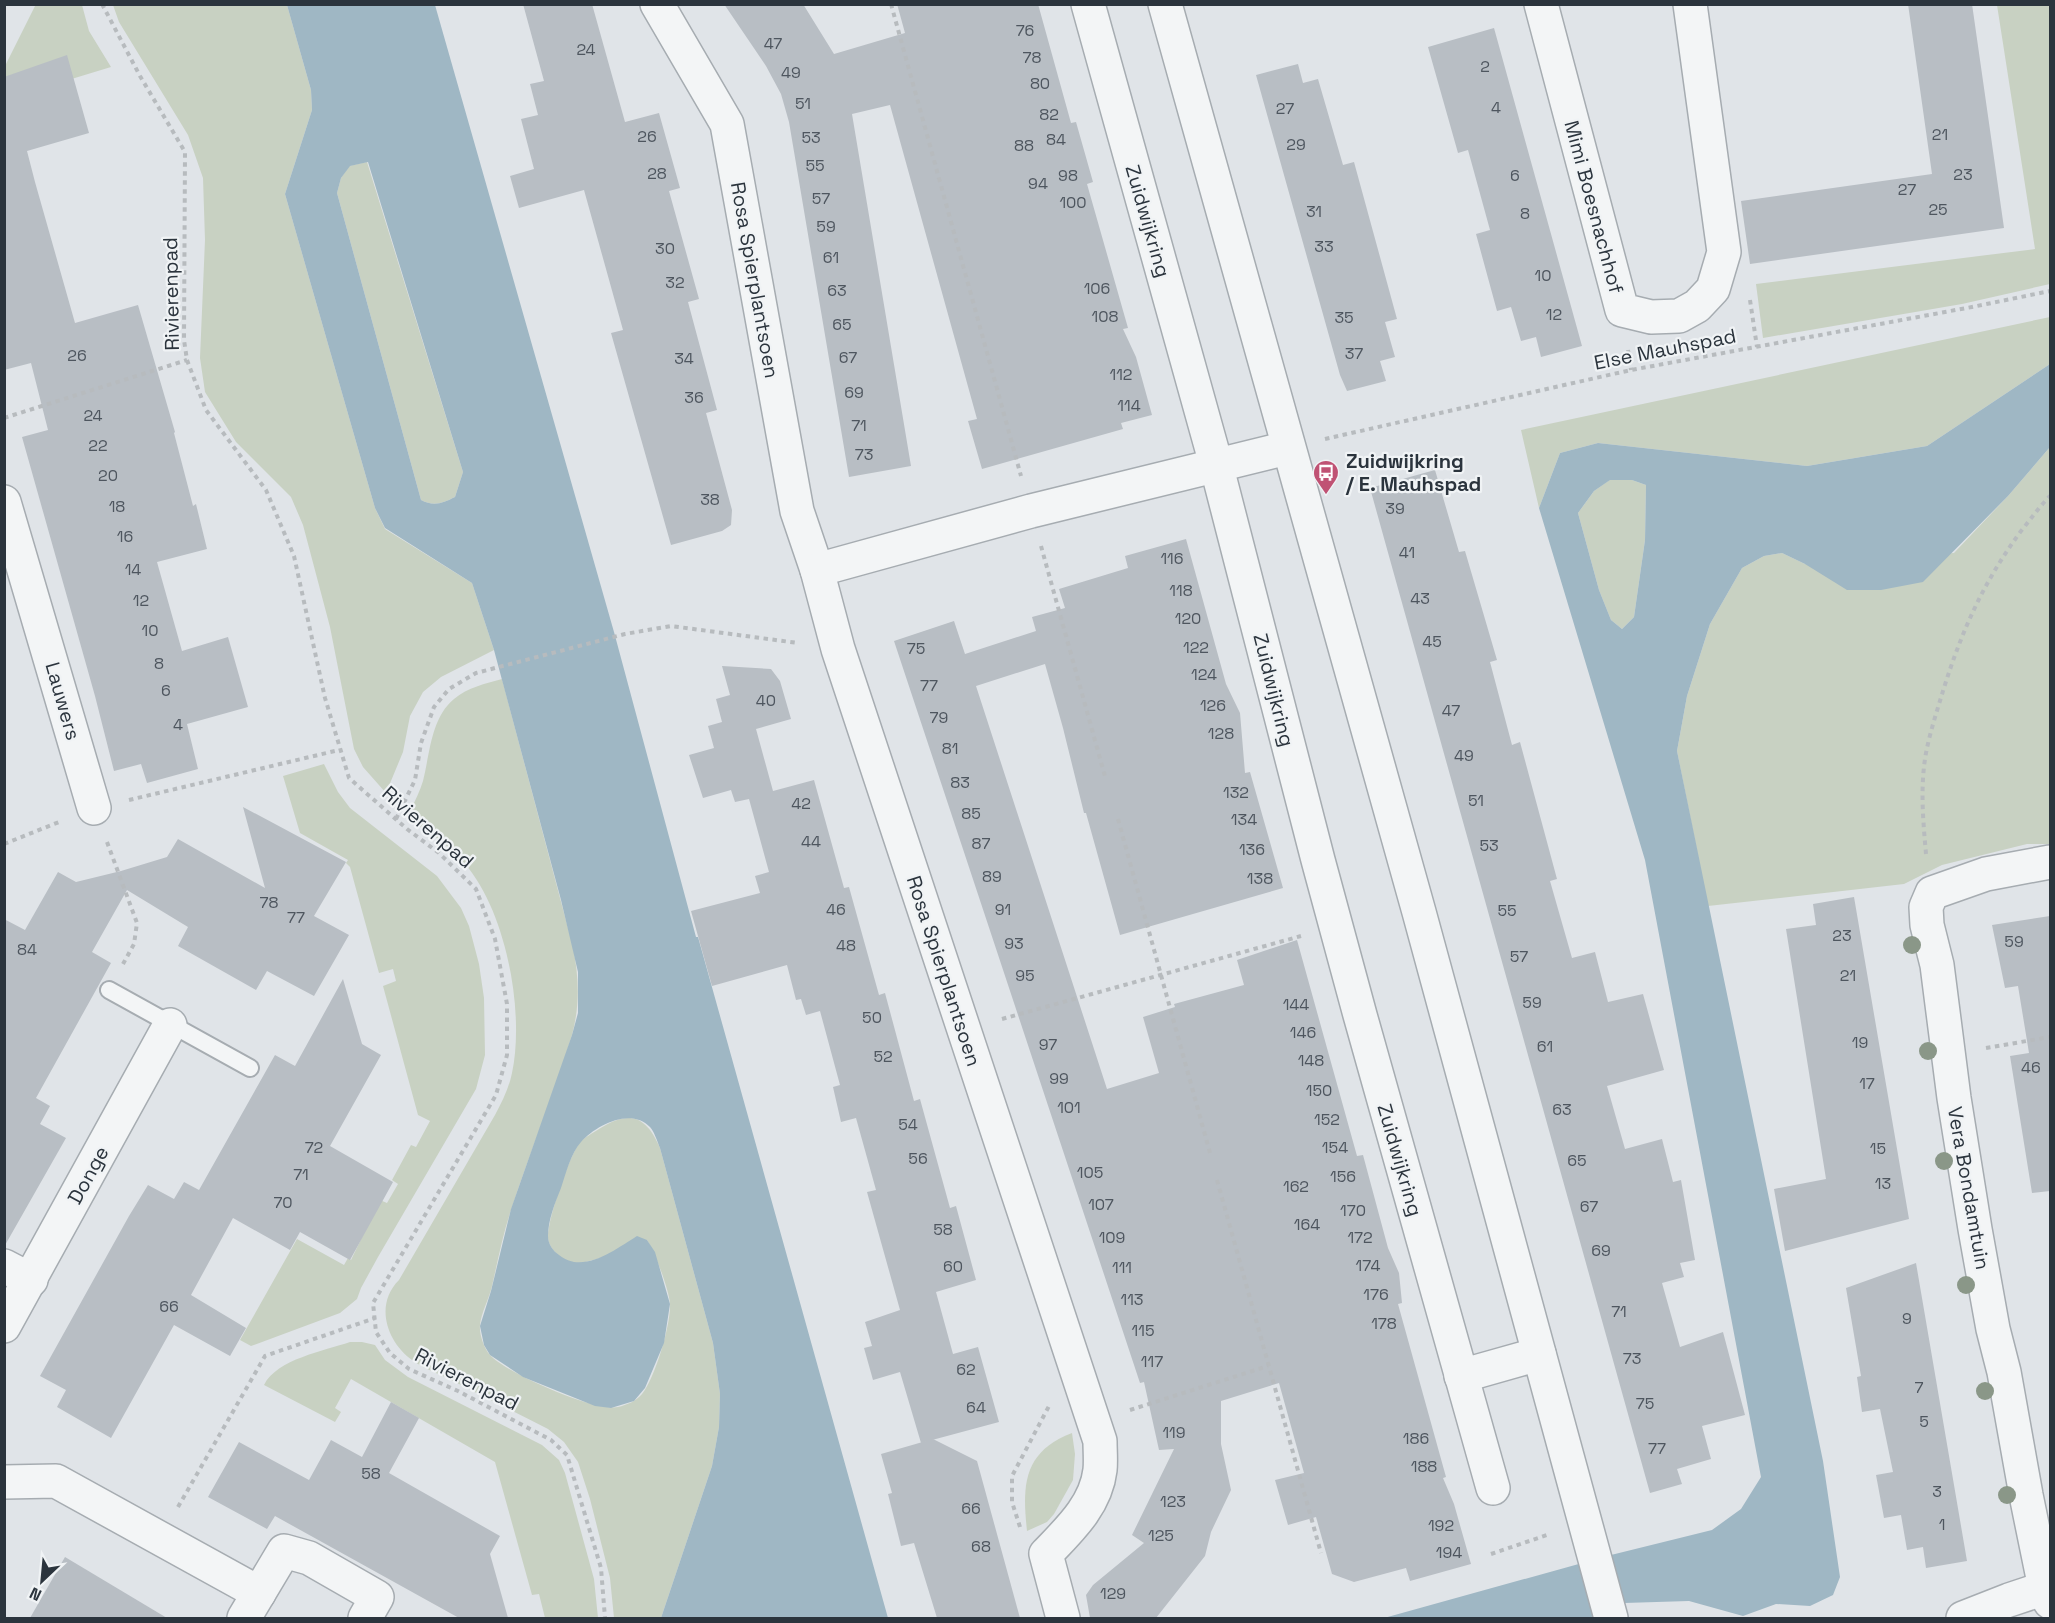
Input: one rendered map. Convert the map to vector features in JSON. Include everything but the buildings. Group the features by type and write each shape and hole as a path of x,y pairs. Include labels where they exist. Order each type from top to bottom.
{"street":[{"name":"Rosa Spierplantsoen","path":"657,4 727,124 797,511 817,570 838,649 1100,1441 1100,1471 1092,1497 1076,1523 1046,1554 1063,1618"},
{"name":"Zuidwijkring","path":"1088,4 1216,464 1336,926 1492,1488"},
{"path":"1165,4 1287,448 1419,912 1611,1617"},
{"name":"Mimi Boesnachhof","path":"1541,4 1622,310 1651,317 1679,316 1697,306 1713,289 1724,252 1690,4"},
{"path":"817,570 1031,511 1287,448"},
{"name":"Lauwers","path":"4,502 94,808"},
{"path":"1932,893 1986,874 2050,862"},
{"name":"Vera Bondamtuin","path":"1932,893 1926,907 1927,926 1937,965 1948,1055 1975,1229 2048,1595"},
{"name":"Donge","path":"4,1326 17,1273 170,1025"},
{"path":"1461,1376 1539,1354"},
{"path":"4,1482 56,1481 160,1538 188,1556 251,1606 284,1551 309,1558 377,1597 365,1618"},
{"path":"1963,1618 2009,1600 2048,1595"}],"lane":[{"path":"109,990 250,1068"}],"path":[{"name":"Rivierenpad","path":"102,4 140,76 185,152 184,340 187,360 206,410 266,490 294,556 325,698 349,778 439,853 476,889 495,939 507,1005 507,1055 496,1095 372,1303 376,1332 390,1353 409,1369 458,1391 551,1440 567,1455 600,1568 605,1618"},
{"path":"891,4 1106,780"},
{"name":"Else Mauhspad","path":"1287,448 1631,370 2050,291"},
{"path":"4,418 187,360"},
{"path":"1932,893 1928,877 1922,803 1926,754 1936,712 1958,646 1977,602 2004,555 2050,496"},
{"path":"396,819 415,780 421,743 434,707 449,689 476,673 625,634 671,626 838,649"},
{"path":"4,844 94,808 339,750"},
{"path":"94,808 137,924 134,944 109,990"},
{"path":"1118,819 1210,1153"},
{"path":"1015,1016 1336,926"},
{"path":"1948,1055 2050,1037"},
{"path":"1217,1179 1321,1553"},
{"path":"160,1538 264,1356 375,1318"},
{"path":"1095,1422 1268,1366"},
{"path":"1012,1502 1012,1476 1052,1400 1077,1370"},
{"path":"1491,1554 1585,1522"}],"green space":[{"path":"36,4 82,5 89,31 111,67 65,81 5,92 4,68"},
{"path":"113,5 287,5 311,90 312,110 285,194 375,508 385,529 472,583 494,650 441,677 423,692 410,716 403,752 386,793 363,767 354,749 330,627 303,525 291,497 236,442 205,392 200,358 205,240 203,178 188,135 119,22"},
{"path":"1997,5 2050,5 2050,284 1962,304 1763,338 1756,284 2035,249"},
{"path":"367,162 463,472 455,497 438,503 421,500 337,193 341,178 349,166"},
{"path":"2050,317 2050,364 1927,446 1807,466 1598,443 1560,453 1539,508 1521,430"},
{"path":"2050,447 2050,844 2027,844 1942,865 1904,884 1708,906 1677,751 1687,696 1710,624 1742,568 1764,556 1782,553 1805,564 1954,553"},
{"path":"1611,479 1632,480 1646,485 1645,540 1634,617 1622,629 1611,620 1599,590 1578,513 1594,491"},
{"path":"502,679 573,947 577,1002 572,1035 509,1217 481,1320 480,1332 488,1352 499,1363 551,1390 607,1407 618,1407 637,1399 642,1394 652,1376 661,1350 670,1313 667,1290 647,1240 599,1258 573,1263 557,1254 548,1238 559,1189 580,1142 619,1119 636,1119 642,1122 649,1128 660,1148 713,1343 720,1394 719,1427 712,1466 661,1618 614,1618 610,1578 590,1499 578,1462 564,1442 548,1429 417,1363 396,1343 387,1323 387,1301 391,1290 495,1115 512,1073 516,1021 514,992 509,963 491,908 479,884 465,864 415,822 410,811 423,781 436,726 446,707 454,699 477,686"},
{"path":"324,764 338,792 350,808 437,876 461,908 469,926 479,964 484,998 485,1055 476,1089 378,1257 357,1299 340,1313 251,1346 240,1340 297,1239 344,1265 348,1258 351,1260 380,1200 387,1203 398,1184 392,1180 411,1145 416,1147 430,1121 418,1115 383,986 396,981 393,969 379,973 350,867 346,863 348,860 300,833 283,776"},
{"path":"350,1342 375,1345 385,1360 408,1377 542,1445 559,1460 565,1473 594,1579 598,1618 545,1618 539,1594 532,1595 495,1462 351,1379 335,1408 341,1412 335,1422 264,1385 270,1376 290,1362"},
{"path":"1072,1433 1075,1454 1073,1480 1047,1522 1027,1531 1025,1499 1029,1472 1035,1460 1044,1450"}],"water":[{"path":"287,5 435,5 614,632 696,937 698,937 888,1618 661,1618 712,1466 719,1427 720,1394 713,1343 660,1148 652,1129 642,1121 624,1118 614,1121 595,1130 581,1142 572,1157 554,1206 548,1236 550,1244 557,1253 568,1260 578,1262 599,1258 637,1236 647,1240 655,1252 670,1304 664,1343 645,1388 634,1401 611,1408 595,1406 523,1377 490,1355 484,1345 480,1326 511,1209 578,1013 578,972 494,650 472,583 385,528 375,508 285,194 312,110 311,90","holes":["368,162 463,472 455,497 438,503 421,500 337,193 341,178 350,166"]},
{"path":"2050,364 2050,447 2008,496 1923,582 1881,590 1847,590 1805,564 1782,553 1764,556 1742,568 1710,624 1687,696 1677,751 1823,1461 1840,1577 1833,1595 1810,1606 1776,1604 1743,1616 1689,1601 1624,1603 1589,1618 1384,1618 1611,1555 1712,1530 1741,1509 1761,1477 1645,860 1539,508 1560,453 1598,443 1807,466 1927,446","holes":["1610,480 1632,480 1646,485 1645,540 1634,617 1622,629 1611,620 1599,590 1578,513 1594,491"]}],"place":[{"name":"Zuidwijkring / E. Mauhspad","path":"1326,496"}]}
